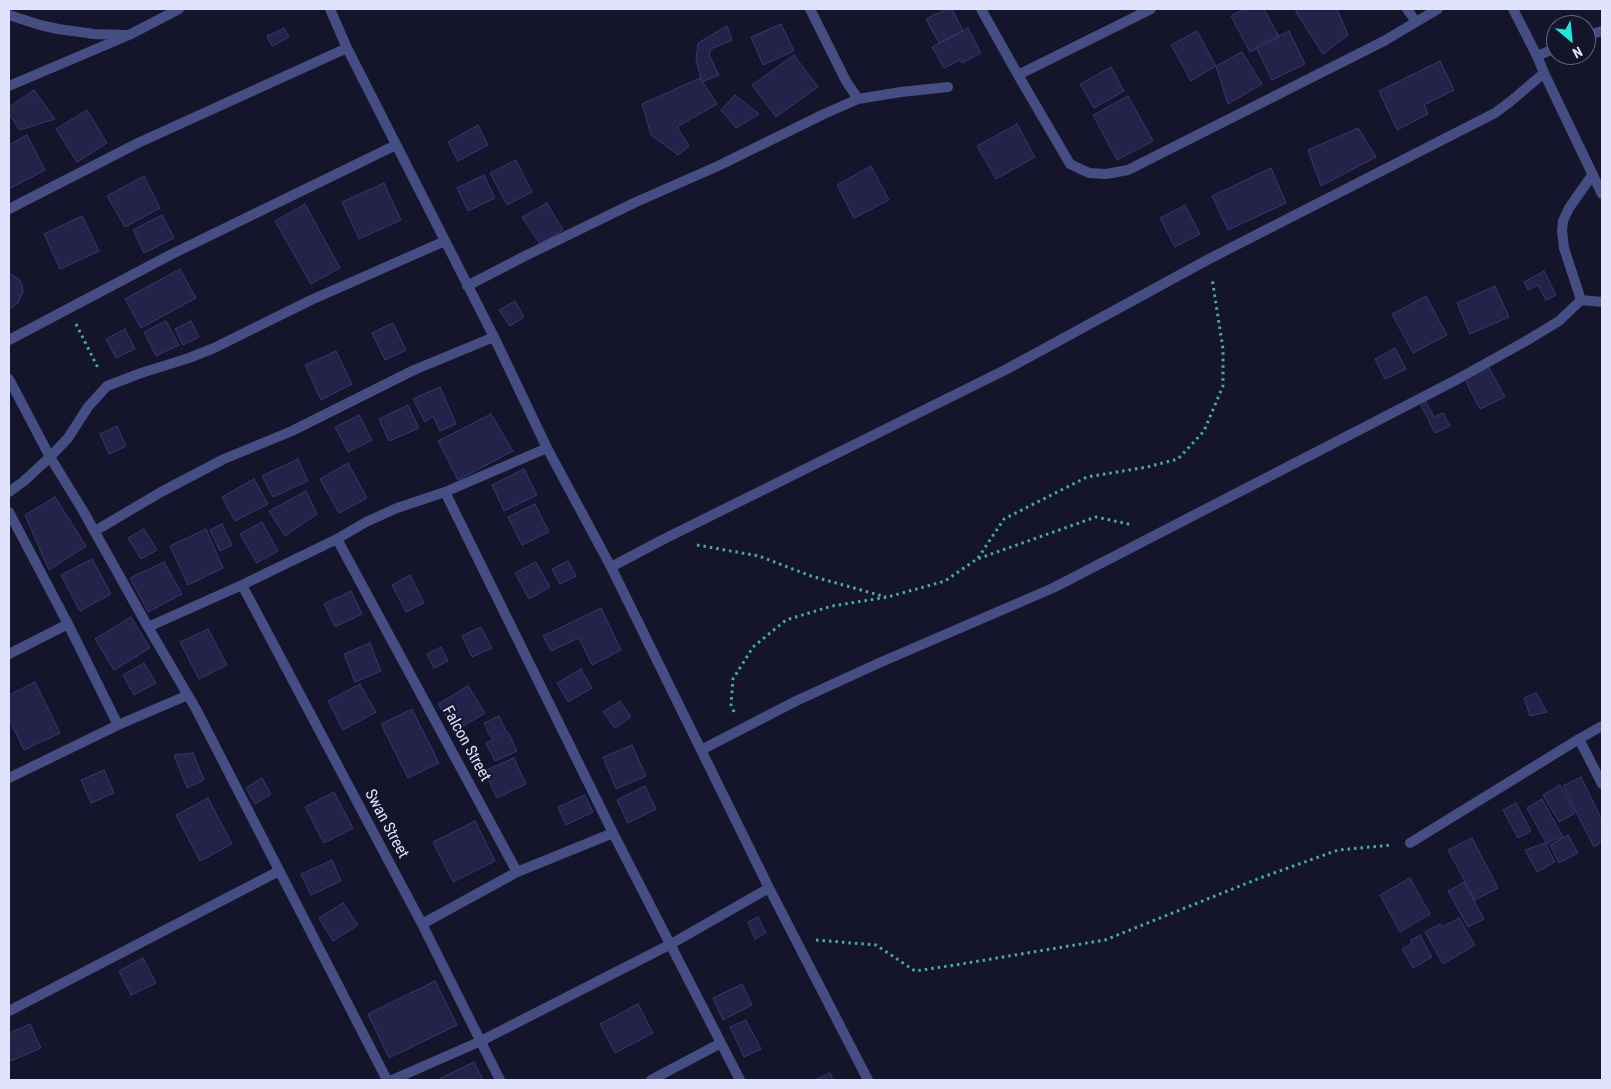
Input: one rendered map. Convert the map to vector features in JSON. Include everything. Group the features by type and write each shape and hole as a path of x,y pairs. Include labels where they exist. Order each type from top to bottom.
{"street":[{"path":"9,86 129,35 179,9"},
{"path":"330,9 347,48 494,337 548,448 610,567 769,888 868,1080"},
{"path":"810,9 846,82 858,99"},
{"path":"982,9 1070,164 1089,173 1106,174 1128,170 1384,41 1438,9"},
{"path":"1018,75 1151,9"},
{"path":"1407,9 1416,22"},
{"path":"1513,9 1602,194"},
{"path":"9,15 40,25 67,30 94,34 129,35"},
{"path":"9,209 138,143 347,48"},
{"path":"1537,56 1546,52"},
{"path":"610,567 1007,369 1209,259 1495,113 1544,73"},
{"path":"467,286 523,256 858,99 948,87"},
{"path":"9,340 172,254 396,145"},
{"path":"1581,300 1564,248 1562,230 1563,221 1569,208 1593,174"},
{"path":"9,492 24,481 68,438 88,406 107,386 214,348 310,300 445,241"},
{"path":"701,750 740,729 878,663 1053,588 1494,359 1559,321 1581,300 1602,302"},
{"path":"95,531 161,492 224,459 292,431 414,370 494,337"},
{"path":"9,379 50,457 95,531 188,695 387,1080"},
{"path":"148,627 337,540 366,522 397,508 444,492 548,448"},
{"path":"444,492 613,833 740,1080"},
{"path":"9,512 68,624 118,725"},
{"name":"Falcon Street","path":"337,540 517,872"},
{"name":"Swan Street","path":"242,585 422,924 500,1080"},
{"path":"9,654 68,624"},
{"path":"9,778 118,725 188,695"},
{"path":"1410,843 1602,726"},
{"path":"1579,739 1602,784"},
{"path":"422,924 517,872 613,833"},
{"path":"9,1011 278,870"},
{"path":"392,1080 482,1041 671,944 769,888"},
{"path":"651,1080 721,1043"}],"path":[{"path":"977,559 1004,519 1087,477 1147,467 1178,459 1204,431 1223,386 1223,349 1209,259"},
{"path":"68,308 107,386"},
{"path":"740,729 731,705 733,679 753,646 786,620 832,606 888,597 945,581 977,559 1096,517 1163,532"},
{"path":"664,539 759,556 811,576 888,597"},
{"path":"796,938 876,945 914,971 955,965 1105,940 1260,878 1338,850 1410,843"}],"building":[{"path":"947,9 952,9 963,31 939,43 926,19"},
{"path":"1244,9 1264,9 1279,37 1250,52 1231,16"},
{"path":"1296,9 1337,9 1348,35 1323,54 1296,12"},
{"path":"781,24 794,51 763,65 751,37"},
{"path":"727,26 732,40 711,49 709,55 719,75 702,82 696,60 698,43"},
{"path":"284,28 289,37 272,46 267,36"},
{"path":"968,28 981,53 962,63 960,60 944,68 932,47"},
{"path":"1197,31 1216,66 1191,81 1171,45"},
{"path":"1289,31 1305,64 1272,80 1256,47"},
{"path":"1242,52 1262,84 1228,104 1216,66"},
{"path":"794,55 818,87 776,117 752,85"},
{"path":"1440,61 1454,90 1424,105 1428,114 1397,130 1379,91"},
{"path":"1111,67 1124,91 1094,108 1080,84"},
{"path":"700,78 717,104 677,127 689,146 678,155 651,135 642,104"},
{"path":"34,90 55,119 20,130 9,114 9,107"},
{"path":"735,95 759,114 736,128 721,110"},
{"path":"1128,96 1153,141 1117,160 1093,115"},
{"path":"87,110 107,143 77,162 56,129"},
{"path":"1017,124 1035,157 996,179 977,146"},
{"path":"478,125 488,145 458,161 448,142"},
{"path":"1358,128 1376,157 1321,186 1308,150"},
{"path":"27,135 45,170 9,189 9,145"},
{"path":"516,160 532,192 507,205 490,173"},
{"path":"871,166 889,200 854,218 837,185"},
{"path":"1271,168 1286,203 1228,230 1212,196"},
{"path":"484,175 495,198 468,211 457,188"},
{"path":"144,176 160,208 125,227 107,196"},
{"path":"384,183 401,220 359,239 342,202"},
{"path":"547,203 563,230 540,244 522,217"},
{"path":"305,204 340,268 311,284 275,221"},
{"path":"1185,205 1200,234 1175,247 1160,218"},
{"path":"162,215 174,238 144,253 133,230"},
{"path":"82,216 99,251 60,269 44,234"},
{"path":"180,269 196,298 141,328 125,299"},
{"path":"1544,271 1556,295 1546,300 1538,285 1528,290 1524,282"},
{"path":"9,273 19,279 23,292 18,303 9,309"},
{"path":"1495,286 1509,317 1470,334 1457,303"},
{"path":"1426,296 1447,335 1413,353 1392,314"},
{"path":"515,301 524,317 510,326 499,310"},
{"path":"166,321 179,345 156,356 144,332"},
{"path":"191,321 199,337 183,345 175,329"},
{"path":"393,323 406,350 385,360 372,333"},
{"path":"125,329 135,349 116,358 106,339"},
{"path":"1395,348 1406,369 1385,379 1375,359"},
{"path":"336,351 352,384 321,400 305,365"},
{"path":"1488,366 1505,397 1480,409 1464,378"},
{"path":"440,387 456,424 440,431 433,416 425,422 413,399"},
{"path":"1426,402 1434,417 1443,413 1450,426 1435,433 1421,405"},
{"path":"408,405 419,428 389,441 379,419"},
{"path":"491,414 513,451 458,480 438,441"},
{"path":"359,415 372,440 348,452 335,427"},
{"path":"117,426 126,446 109,454 100,434"},
{"path":"298,459 308,481 273,497 262,476"},
{"path":"348,463 367,498 339,513 320,479"},
{"path":"524,469 537,495 504,511 492,485"},
{"path":"254,479 268,504 235,521 222,497"},
{"path":"306,491 317,514 285,536 269,511"},
{"path":"55,497 86,546 49,570 25,515"},
{"path":"535,504 549,532 522,545 508,517"},
{"path":"262,522 278,551 257,563 240,534"},
{"path":"222,524 232,545 220,551 210,530"},
{"path":"144,529 157,550 141,559 128,538"},
{"path":"206,529 223,568 188,585 170,546"},
{"path":"92,559 111,594 80,611 61,575"},
{"path":"568,561 576,576 560,584 552,569"},
{"path":"164,562 182,594 148,612 130,578"},
{"path":"536,562 550,587 529,599 515,573"},
{"path":"410,575 424,603 406,612 392,585"},
{"path":"351,591 362,614 335,627 324,604"},
{"path":"601,608 621,650 592,665 579,638 551,651 543,636"},
{"path":"131,617 150,648 114,670 95,639"},
{"path":"481,627 492,648 472,657 462,636"},
{"path":"208,629 227,665 199,679 180,642"},
{"path":"370,643 381,671 355,682 344,654"},
{"path":"441,647 448,661 434,668 427,654"},
{"path":"144,663 156,683 134,695 123,675"},
{"path":"581,669 592,688 568,702 557,683"},
{"path":"35,682 60,733 24,750 9,719 9,695"},
{"path":"360,684 376,712 343,730 328,701"},
{"path":"468,686 485,713 455,731 438,704"},
{"path":"1536,693 1547,712 1530,716 1524,698"},
{"path":"620,701 631,717 615,728 603,712"},
{"path":"412,709 439,763 408,778 381,724"},
{"path":"499,716 506,731 491,738 484,723"},
{"path":"508,732 517,751 495,761 486,743"},
{"path":"632,745 646,776 616,789 603,757"},
{"path":"193,753 204,780 187,788 174,755"},
{"path":"514,758 526,784 497,798 484,771"},
{"path":"104,770 114,793 91,803 81,780"},
{"path":"1581,777 1602,820 1602,842 1594,847 1563,786"},
{"path":"262,778 271,794 255,804 246,788"},
{"path":"1560,785 1575,813 1559,822 1543,795"},
{"path":"645,786 656,809 628,823 617,800"},
{"path":"334,792 353,828 324,843 305,807"},
{"path":"585,795 593,812 566,825 558,807"},
{"path":"208,798 232,844 200,861 176,815"},
{"path":"1542,799 1563,837 1547,844 1527,808"},
{"path":"1516,803 1531,831 1518,838 1503,810"},
{"path":"475,821 495,861 453,882 433,842"},
{"path":"1568,835 1578,853 1559,863 1550,845"},
{"path":"1472,838 1498,888 1475,900 1448,850"},
{"path":"1545,843 1555,862 1537,872 1525,850"},
{"path":"332,860 341,881 311,895 301,874"},
{"path":"1410,878 1430,914 1400,932 1380,895"},
{"path":"1464,882 1484,919 1468,927 1448,891"},
{"path":"343,903 358,925 333,941 319,918"},
{"path":"758,917 766,933 755,939 748,922"},
{"path":"1459,918 1475,945 1443,964 1425,932 1440,924 1442,927"},
{"path":"1420,935 1432,957 1413,968 1402,949 1411,944 1411,940"},
{"path":"143,958 156,983 131,995 119,971"},
{"path":"435,981 457,1025 389,1058 368,1014"},
{"path":"742,984 752,1005 723,1020 713,998"},
{"path":"638,1004 653,1033 615,1053 600,1024"},
{"path":"746,1020 761,1049 744,1057 730,1027"},
{"path":"30,1024 41,1048 11,1061 9,1056 9,1033"},
{"path":"474,1062 483,1080 437,1080"},
{"path":"830,1073 833,1080 815,1080"}]}
